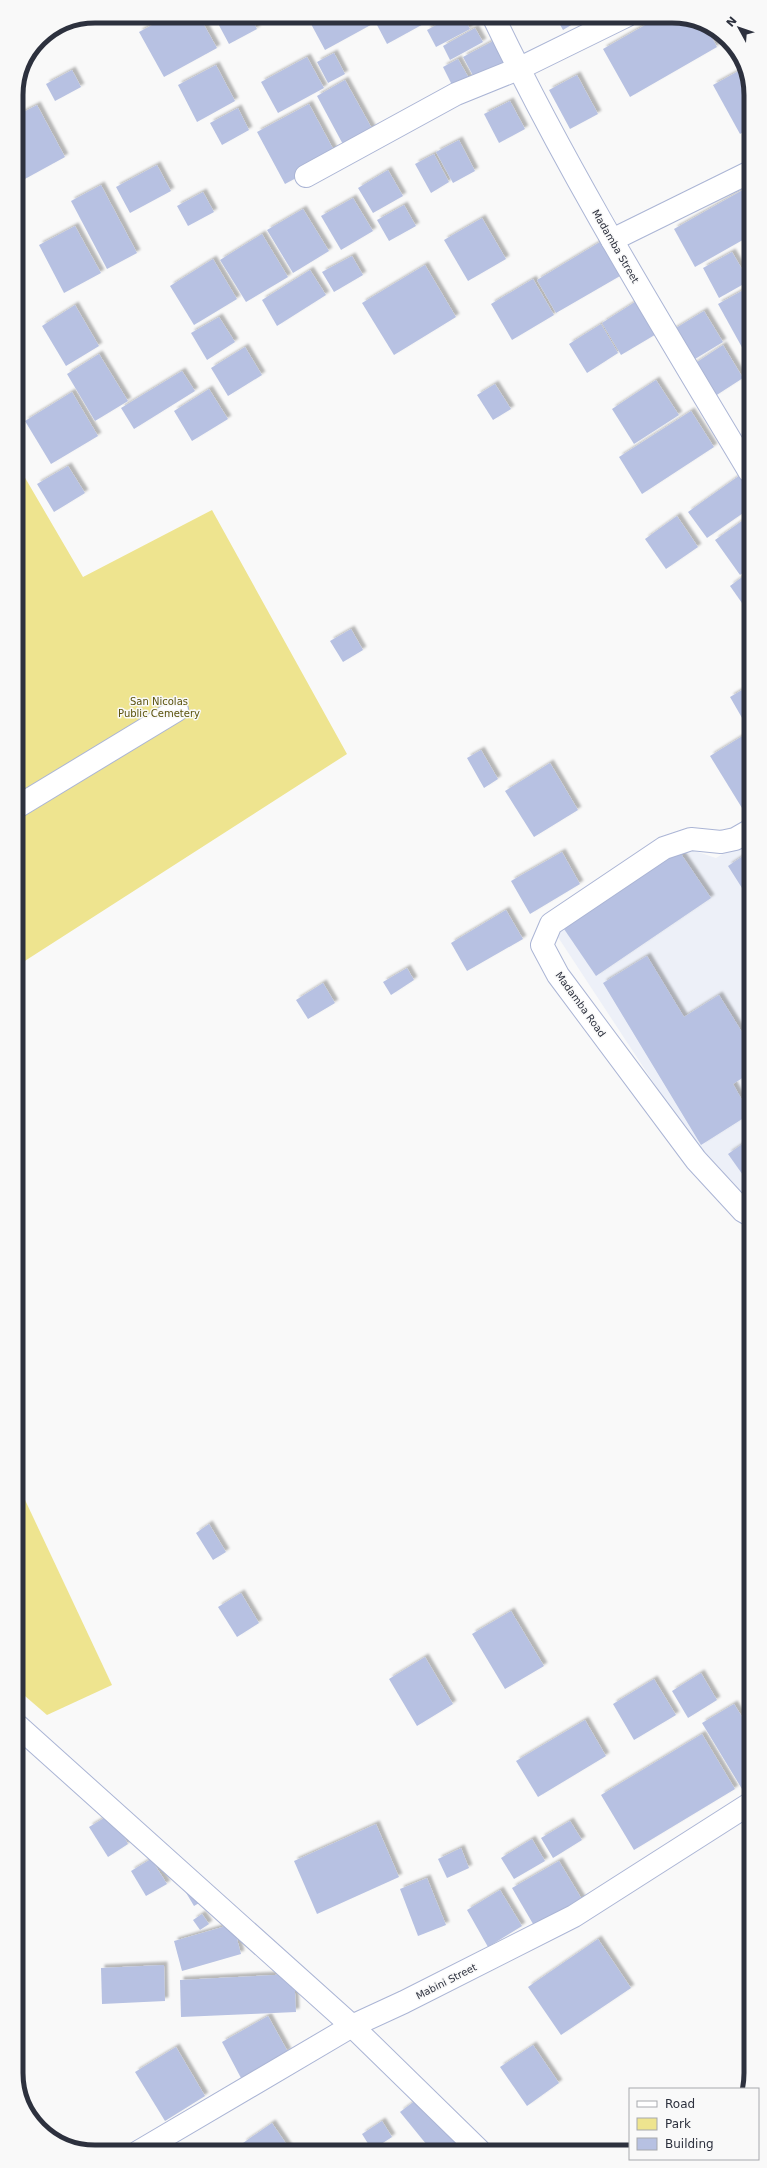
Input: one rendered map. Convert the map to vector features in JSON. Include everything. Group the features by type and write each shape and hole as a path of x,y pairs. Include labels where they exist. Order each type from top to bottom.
{"street":[{"name":"Madamba Street","path":"496,23 518,69 612,240 744,463"},
{"path":"306,176 456,94 518,69 612,23"},
{"path":"612,240 744,175"},
{"path":"23,802 177,710"},
{"name":"Madamba Road","path":"744,834 735,840 721,842 691,839 664,848 551,924 542,945 558,975 696,1160 744,1212"},
{"path":"23,1730 352,2026 474,2145"},
{"name":"Mabini Street","path":"150,2145 352,2026 404,2002 574,1916 744,1807"}],"shaded area":[{"path":"744,841 744,1194 684,1129 554,931 680,846 716,858"}],"green space":[{"name":"San Nicolas Public Cemetery","path":"23,474 83,577 212,510 347,754 23,962"},
{"path":"23,1496 112,1685 47,1715 23,1694"}],"building":[{"path":"156,23 203,23 217,48 164,77 139,32"},
{"path":"218,23 254,23 257,29 229,44"},
{"path":"313,23 374,23 325,50 311,24"},
{"path":"381,23 425,23 387,44 377,25"},
{"path":"440,23 467,23 470,29 436,47 427,30"},
{"path":"559,23 574,23 563,30"},
{"path":"649,23 677,23 699,28 710,34 717,47 630,97 603,49"},
{"path":"475,28 483,42 450,60 443,46"},
{"path":"497,39 509,63 476,81 463,57"},
{"path":"334,53 345,74 328,83 317,62"},
{"path":"307,57 324,88 278,113 261,82"},
{"path":"458,59 470,80 454,89 443,67"},
{"path":"216,65 235,101 197,122 178,85"},
{"path":"72,70 81,87 55,101 46,84"},
{"path":"739,70 742,76 744,95 744,132 740,134 713,85"},
{"path":"577,75 598,114 570,129 549,90"},
{"path":"345,80 375,134 346,150 317,96"},
{"path":"510,101 525,129 499,143 484,114"},
{"path":"309,104 337,156 285,184 257,132"},
{"path":"37,105 65,157 23,180 23,112"},
{"path":"238,108 249,130 222,145 210,123"},
{"path":"459,140 475,171 453,183 436,152"},
{"path":"434,154 449,182 431,193 415,164"},
{"path":"157,165 171,191 130,213 116,187"},
{"path":"388,170 403,196 373,213 358,188"},
{"path":"101,185 137,253 107,269 71,201"},
{"path":"744,189 744,239 695,267 674,229"},
{"path":"203,192 214,212 188,226 177,206"},
{"path":"353,198 373,231 341,250 321,216"},
{"path":"404,205 416,226 389,241 377,220"},
{"path":"303,209 329,251 293,273 267,230"},
{"path":"482,218 506,259 468,281 444,240"},
{"path":"75,226 101,273 64,293 39,245"},
{"path":"262,234 288,277 246,302 220,260"},
{"path":"600,242 620,276 556,313 537,280"},
{"path":"732,252 744,272 744,284 719,298 703,268"},
{"path":"352,256 363,275 334,292 322,272"},
{"path":"213,259 237,299 194,325 170,286"},
{"path":"425,265 456,317 394,355 362,303"},
{"path":"310,270 326,295 277,326 262,300"},
{"path":"533,279 554,315 512,340 491,304"},
{"path":"744,290 744,351 718,304"},
{"path":"638,300 658,333 621,355 602,323"},
{"path":"75,305 99,346 66,366 42,326"},
{"path":"704,311 723,342 690,362 671,331"},
{"path":"219,317 235,342 207,360 191,333"},
{"path":"601,324 618,353 587,373 569,344"},
{"path":"723,345 743,378 712,398 691,366"},
{"path":"245,347 262,375 228,396 211,368"},
{"path":"99,354 128,401 95,421 67,374"},
{"path":"182,371 195,391 134,429 121,408"},
{"path":"656,380 679,415 634,444 612,409"},
{"path":"495,384 511,409 493,420 477,395"},
{"path":"209,389 228,419 192,441 174,411"},
{"path":"72,392 98,436 51,464 25,421"},
{"path":"691,411 714,447 642,494 619,457"},
{"path":"68,466 85,493 54,512 37,484"},
{"path":"743,473 744,512 707,538 688,512"},
{"path":"677,516 698,547 666,569 645,539"},
{"path":"744,520 744,572 740,575 715,540"},
{"path":"744,576 744,606 730,586"},
{"path":"351,629 363,650 343,662 330,641"},
{"path":"744,689 744,721 730,697"},
{"path":"744,735 744,807 742,808 710,756"},
{"path":"481,750 498,779 484,788 467,758"},
{"path":"550,763 578,810 534,837 505,791"},
{"path":"679,851 711,898 596,976 564,929"},
{"path":"562,852 580,884 530,914 511,881"},
{"path":"744,855 744,891 728,866"},
{"path":"506,910 523,939 467,971 451,943"},
{"path":"647,956 684,1017 719,995 744,1035 744,1077 733,1084 744,1103 744,1118 701,1145 603,983"},
{"path":"407,968 414,980 391,995 383,982"},
{"path":"323,983 335,1003 308,1019 296,1000"},
{"path":"744,1143 744,1177 728,1154"},
{"path":"209,1524 226,1552 213,1560 196,1533"},
{"path":"241,1593 259,1623 237,1637 218,1607"},
{"path":"511,1611 544,1666 505,1689 472,1634"},
{"path":"425,1657 453,1704 417,1726 389,1679"},
{"path":"701,1673 717,1700 688,1718 672,1691"},
{"path":"654,1679 676,1715 634,1740 613,1704"},
{"path":"734,1704 744,1720 744,1788 742,1789 702,1723"},
{"path":"585,1720 606,1756 538,1797 516,1761"},
{"path":"702,1734 735,1789 634,1850 601,1795"},
{"path":"111,1814 128,1844 108,1857 89,1827"},
{"path":"570,1821 582,1840 553,1858 541,1838"},
{"path":"376,1824 399,1877 317,1914 294,1861"},
{"path":"532,1839 545,1861 514,1879 501,1858"},
{"path":"461,1848 469,1868 447,1878 438,1859"},
{"path":"151,1859 167,1884 146,1896 131,1871"},
{"path":"559,1861 583,1901 536,1929 512,1888"},
{"path":"427,1878 446,1925 418,1936 400,1889"},
{"path":"196,1884 206,1899 194,1906 185,1891"},
{"path":"500,1890 522,1926 488,1947 467,1910"},
{"path":"202,1914 209,1924 200,1930 193,1920"},
{"path":"233,1924 241,1954 182,1971 174,1941"},
{"path":"598,1939 631,1988 561,2035 528,1987"},
{"path":"164,1965 165,2001 102,2004 101,1968"},
{"path":"294,1974 296,2012 181,2017 180,1980"},
{"path":"268,2016 288,2052 241,2078 222,2042"},
{"path":"533,2045 559,2083 527,2106 500,2067"},
{"path":"176,2047 205,2096 165,2121 135,2072"},
{"path":"420,2097 459,2145 427,2145 400,2112"},
{"path":"382,2121 392,2137 380,2145 369,2145 362,2134"},
{"path":"272,2123 287,2145 244,2145 243,2143"}]}
